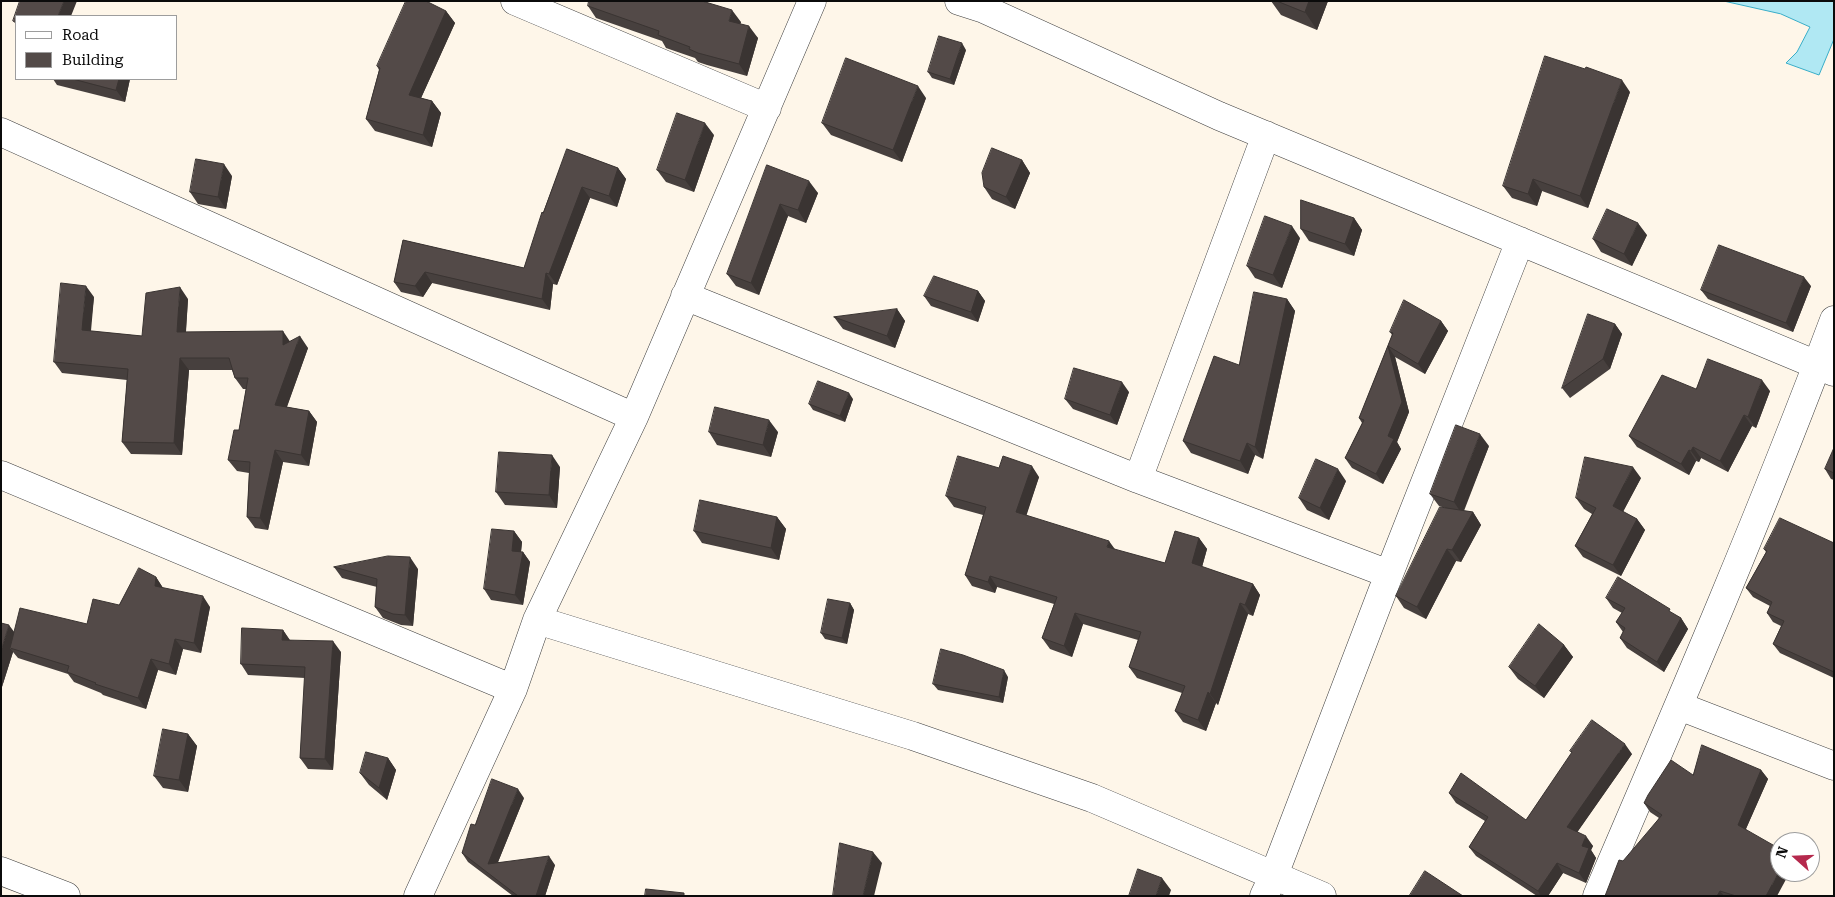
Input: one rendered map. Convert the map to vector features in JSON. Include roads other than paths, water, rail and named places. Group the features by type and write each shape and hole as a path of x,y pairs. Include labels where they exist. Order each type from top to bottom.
{"street":[{"path":"515,1 768,108"},
{"path":"418,896 513,690 537,620 634,417 768,108 812,1"},
{"path":"959,1 984,9 1266,135 1825,369"},
{"path":"1,132 634,417"},
{"path":"1138,479 1266,135"},
{"path":"1269,885 1520,240"},
{"path":"686,296 1138,479 1389,574"},
{"path":"1597,896 1825,369 1834,320"},
{"path":"1,475 513,690"},
{"path":"537,620 912,736 1092,798 1269,885 1322,896"},
{"path":"1679,706 1834,766"},
{"path":"1,872 66,896"}],"water":[{"path":"1724,1 1834,1 1834,39 1819,75 1786,63 1797,52 1810,27 1781,14"}]}
